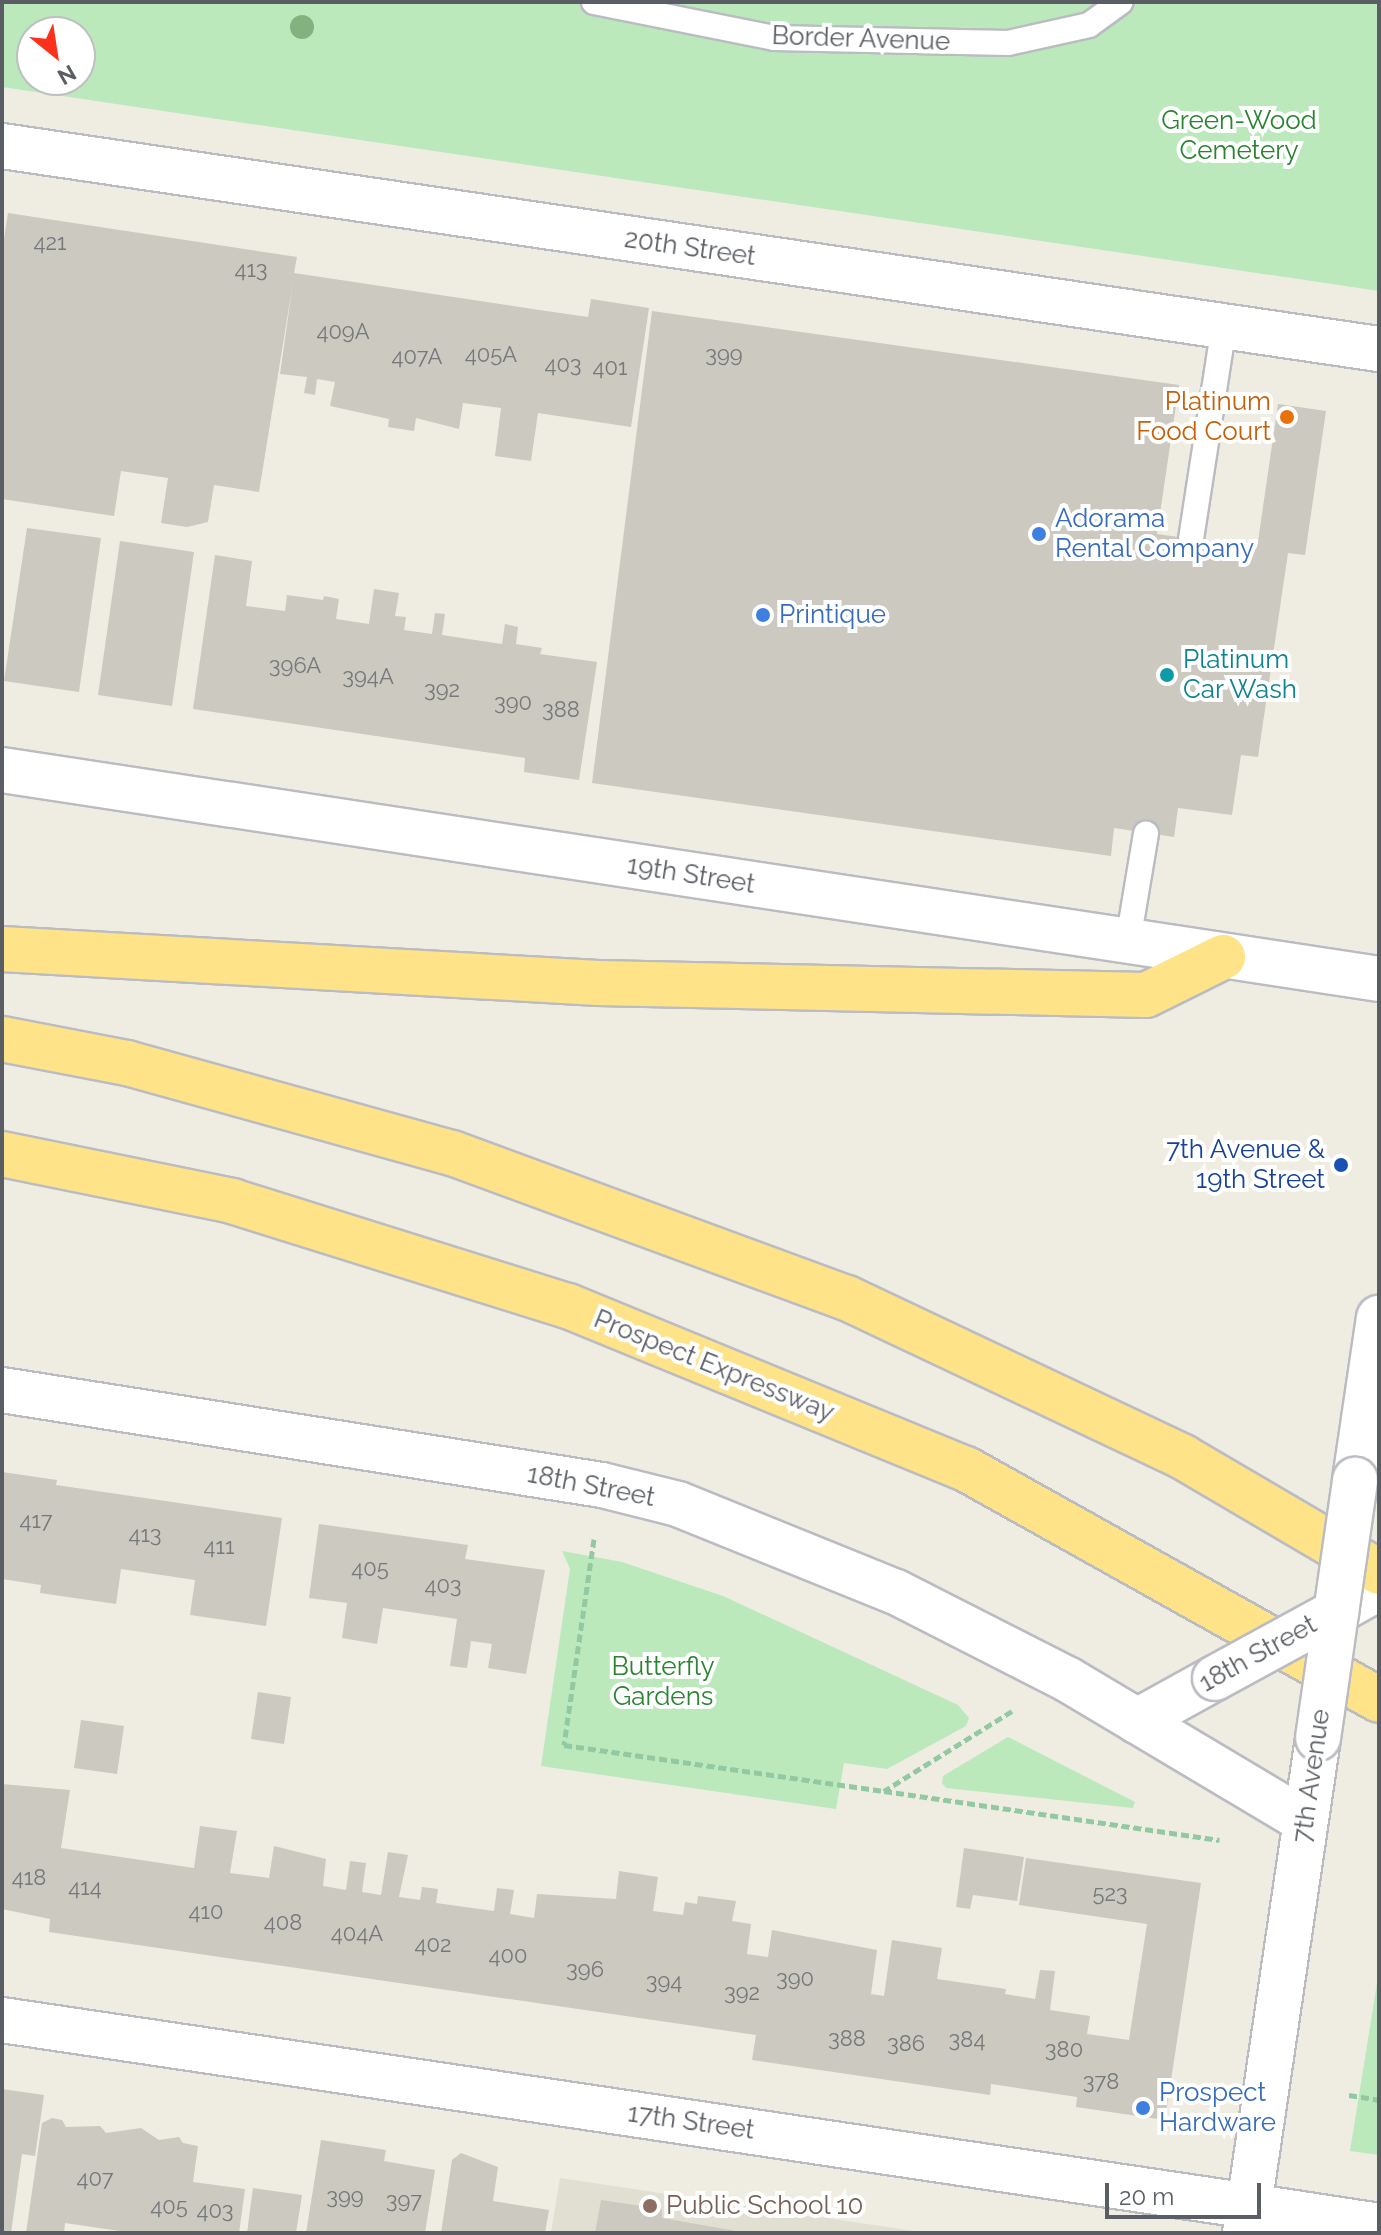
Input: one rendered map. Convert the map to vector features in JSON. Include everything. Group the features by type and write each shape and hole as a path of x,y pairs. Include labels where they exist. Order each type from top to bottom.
{"highway":[{"path":"2,949 598,983 1146,995 1223,957"},
{"path":"2,1039 127,1063 452,1153 847,1298 1183,1457 1379,1572"},
{"name":"Prospect Expressway","path":"2,1154 232,1201 568,1306 966,1469 1379,1700"}],"street":[{"name":"20th Street","path":"2,146 1379,349"},
{"name":"19th Street","path":"2,770 1379,979"},
{"name":"7th Avenue","path":"1247,2219 1355,1480 1374,1389 1379,1318"},
{"name":"18th Street","path":"2,1390 602,1485 678,1504 896,1592 1137,1721 1305,1821"},
{"name":"18th Street","path":"1137,1721 1379,1588"},
{"name":"17th Street","path":"2,2020 1247,2219 1379,2226"}],"lane":[{"name":"Border Avenue","path":"594,2 774,38 1008,43 1089,25 1121,2"},
{"path":"1191,539 1224,327"},
{"path":"1128,941 1146,833"}],"path":[{"path":"594,1539 564,1745 1219,1840"},
{"path":"884,1791 1012,1711"},
{"path":"1349,2095 1379,2100"}],"shaded area":[{"name":"Public School 10","path":"560,2178 927,2233 551,2233"}],"green space":[{"name":"Green-Wood Cemetery","path":"2,2 1379,2 1379,291 63,96 96,96 96,16 16,16 16,89 2,87"},
{"name":"Butterfly Gardens","path":"562,1551 622,1562 723,1596 958,1705 969,1718 966,1726 887,1769 844,1763 836,1809 541,1766 570,1569"},
{"path":"1008,1737 1135,1802 1133,1808 946,1788 942,1783 943,1776"},
{"path":"1379,1971 1379,2155 1350,2151"}],"building":[{"path":"8,213 297,257 294,273 553,312 588,317 591,299 649,308 631,427 538,413 531,461 495,456 501,408 463,403 459,429 416,418 414,431 388,427 389,419 330,406 335,382 317,379 315,395 304,393 307,377 280,374 293,282 259,492 214,485 208,522 187,527 161,523 168,478 121,471 114,516 2,499 2,252"},
{"path":"652,311 1179,385 1157,534 1257,548 1278,404 1326,411 1305,555 1288,553 1258,757 1241,755 1232,815 1178,808 1174,837 1114,828 1111,856 592,783"},
{"path":"27,528 101,538 79,692 4,681"},
{"path":"120,541 194,552 172,706 98,695"},
{"path":"215,555 252,561 246,606 285,611 287,595 323,600 324,596 339,599 336,619 369,624 374,589 399,593 395,616 406,617 404,630 432,634 435,613 445,614 442,635 502,644 505,624 518,627 516,644 542,648 540,654 597,662 579,780 524,772 525,758 193,709"},
{"path":"2,1472 57,1480 56,1485 282,1518 266,1626 190,1615 195,1580 121,1569 116,1604 40,1593 41,1585 2,1579"},
{"path":"319,1524 468,1545 465,1559 545,1570 526,1674 488,1668 492,1644 471,1641 467,1668 450,1666 457,1619 383,1608 377,1644 342,1638 347,1603 309,1598"},
{"path":"258,1692 291,1697 284,1744 251,1739"},
{"path":"81,1720 124,1726 117,1774 74,1768"},
{"path":"2,1784 70,1790 61,1848 194,1868 200,1826 237,1831 230,1873 269,1878 274,1846 326,1859 323,1886 346,1890 350,1861 366,1863 362,1892 381,1895 388,1852 408,1855 399,1897 420,1900 422,1887 438,1889 436,1903 494,1911 497,1888 514,1890 510,1914 534,1918 537,1894 616,1899 619,1871 658,1877 653,1911 683,1915 685,1902 697,1904 698,1896 736,1901 732,1921 751,1924 747,1954 768,1957 772,1930 877,1950 871,1994 884,1996 892,1940 942,1948 937,1979 1006,1989 1005,1994 1035,1999 1040,1970 1055,1971 1050,2010 1090,2016 1087,2034 1129,2040 1147,1924 1019,1905 1026,1858 1201,1883 1165,2120 1076,2107 1077,2097 991,2084 990,2095 752,2060 756,2035 49,1932 50,1919 2,1909"},
{"path":"964,1848 1024,1857 1017,1901 973,1895 970,1909 956,1907"},
{"path":"2,2089 44,2095 35,2156 22,2154 11,2233 2,2233"},
{"path":"52,2118 62,2120 66,2127 100,2126 106,2133 141,2128 159,2140 179,2137 183,2143 198,2146 193,2182 245,2189 239,2233 133,2233 65,2223 64,2233 26,2233 42,2123"},
{"path":"321,2140 386,2150 384,2161 435,2170 425,2233 306,2233"},
{"path":"461,2153 498,2167 493,2201 549,2210 545,2233 441,2233 452,2160"},
{"path":"253,2188 302,2195 296,2233 247,2233"},
{"path":"601,2200 662,2209 662,2218 747,2233 595,2233"}],"place":[{"name":"Platinum Food Court","path":"1287,417"},
{"name":"Adorama Rental Company","path":"1039,534"},
{"name":"Printique","path":"763,615"},
{"name":"Platinum Car Wash","path":"1167,675"},
{"name":"7th Avenue & 19th Street","path":"1341,1165"},
{"name":"Prospect Hardware","path":"1143,2108"},
{"name":"Public School 10","path":"650,2206"}]}
